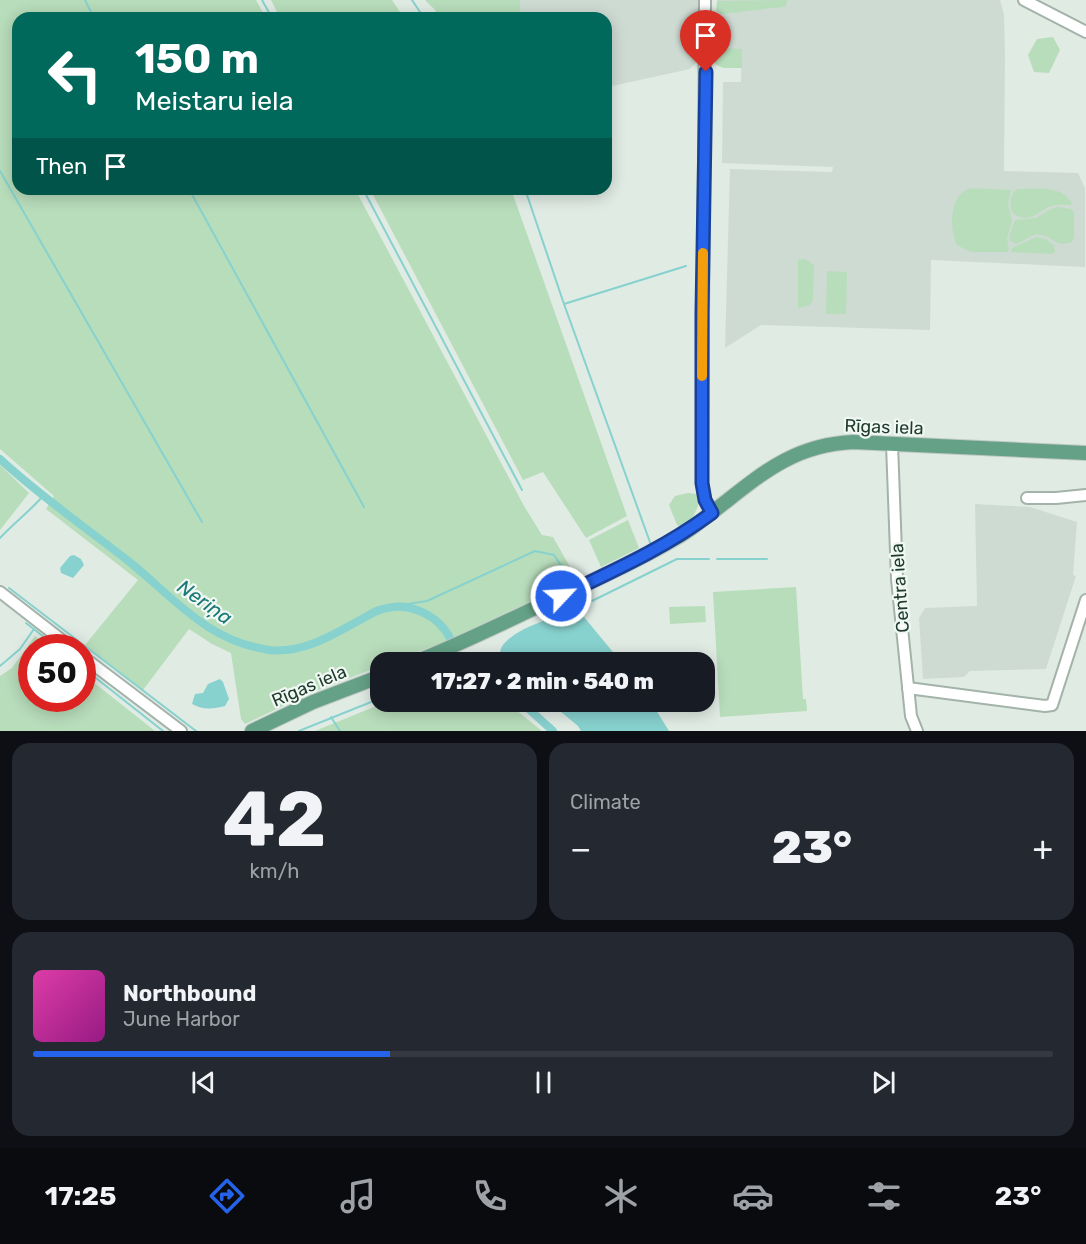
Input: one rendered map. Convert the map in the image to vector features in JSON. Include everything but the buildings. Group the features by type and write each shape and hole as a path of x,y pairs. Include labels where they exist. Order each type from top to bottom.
{"main road":[{"name":"Rīgas iela","path":"440,652 644,557 680,537 763,474 794,454 813,448 838,443 1086,453"},
{"name":"Rīgas iela","path":"252,731 313,702 370,680"}],"street":[{"path":"705,0 702,483 705,500 712,513"},
{"path":"1024,0 1086,32"},
{"name":"Centra iela","path":"892,444 897,579 911,717 917,731"},
{"path":"1026,498 1086,495"},
{"path":"0,592 54,634"},
{"path":"908,688 1052,705 1086,600"},
{"path":"96,667 181,731"}],"shaded area":[{"path":"520,0 698,0 699,59 690,69 612,86 612,12 521,12"},
{"path":"717,0 1000,0 1004,15 1005,55 1004,171 1078,173 1085,188 1085,267 931,260 930,330 761,325 725,348 730,169 832,172 833,167 722,163 723,82 741,82 742,50 721,48 720,24 727,23 726,21 718,23"},
{"path":"975,504 1030,507 1077,522 1073,575 1076,576 1046,669 970,671 964,677 923,679 919,618 925,608 977,606"}],"green space":[{"path":"0,0 256,0 263,12 12,12 12,195 358,195 524,506 542,535 553,537 575,576 569,583 447,641 418,652 370,652 370,670 308,694 245,724 241,719 231,653 189,629 143,690 96,654 96,634 94,634 138,580 46,509 54,496 0,449"},
{"path":"271,0 392,0 400,12 277,12"},
{"path":"425,0 520,0 521,12 436,12"},
{"path":"787,0 786,6 783,7 721,14 716,11 717,1"},
{"path":"726,21 727,23 720,25 721,48 742,49 742,68 723,68 715,64 716,24"},
{"path":"1053,37 1060,50 1049,73 1034,72 1028,55 1037,39"},
{"path":"971,188 1011,190 1008,205 1012,221 1007,239 1009,249 1007,252 971,252 957,245 953,230 953,212 958,197"},
{"path":"1017,189 1055,191 1067,197 1072,203 1071,205 1051,206 1032,216 1022,218 1011,209 1010,202"},
{"path":"373,195 513,195 627,516 586,538 543,472 523,480"},
{"path":"1058,207 1071,209 1074,212 1072,242 1061,243 1040,235 1032,236 1017,244 1010,241 1009,236 1015,220 1036,218"},
{"path":"1036,237 1045,239 1054,245 1055,252 1052,254 1011,252 1012,248"},
{"path":"805,259 814,265 813,300 810,305 798,308 798,260"},
{"path":"827,271 847,272 846,314 826,314"},
{"path":"0,465 29,493 0,530"},
{"path":"688,493 697,494 701,499 693,517 682,527 677,525 669,505 675,496"},
{"path":"628,520 639,548 601,567 589,540"},
{"path":"796,587 803,699 806,699 807,711 720,717 713,592"},
{"path":"705,606 706,622 670,624 669,607"},
{"path":"18,660 18,712 96,712 96,684 155,731 0,731 0,676 12,668"},
{"path":"370,709 370,712 518,712 542,731 315,731"}],"water":[{"path":"74,555 81,559 84,565 73,578 61,573 60,568 70,556"},
{"path":"574,613 584,617 613,652 501,652 503,645 511,637 524,629"},
{"path":"220,679 229,699 225,706 208,708 192,704 195,694 203,693 208,684"},
{"path":"561,712 657,712 669,731 581,731"}],"waterway":[{"path":"85,0 91,12"},
{"path":"262,0 269,12"},
{"path":"412,0 420,12"},
{"path":"0,171 12,192"},
{"path":"14,195 202,522"},
{"path":"192,195 364,507"},
{"path":"366,195 522,490"},
{"path":"527,195 651,545"},
{"path":"564,304 686,266"},
{"name":"Neriņa","path":"0,459 48,500 132,564 194,617 228,638 269,650 293,649 326,638 376,611 403,607 431,617 446,631 451,640"},
{"path":"0,538 43,496"},
{"path":"395,606 427,601 535,551 554,555 566,573"},
{"path":"592,601 677,559 709,559"},
{"path":"717,559 767,559"},
{"path":"9,588 196,731"},
{"path":"26,623 40,634"},
{"path":"0,666 20,649 34,629"},
{"path":"96,678 163,731"},
{"path":"299,731 370,702"},
{"name":"Neriņa","path":"532,712 553,731"},
{"path":"331,717 340,731"}],"slow traffic":[{"path":"702,376 703,253"}],"route":[{"path":"561,596 644,557 680,537 712,513 702,489 706,72"}]}
